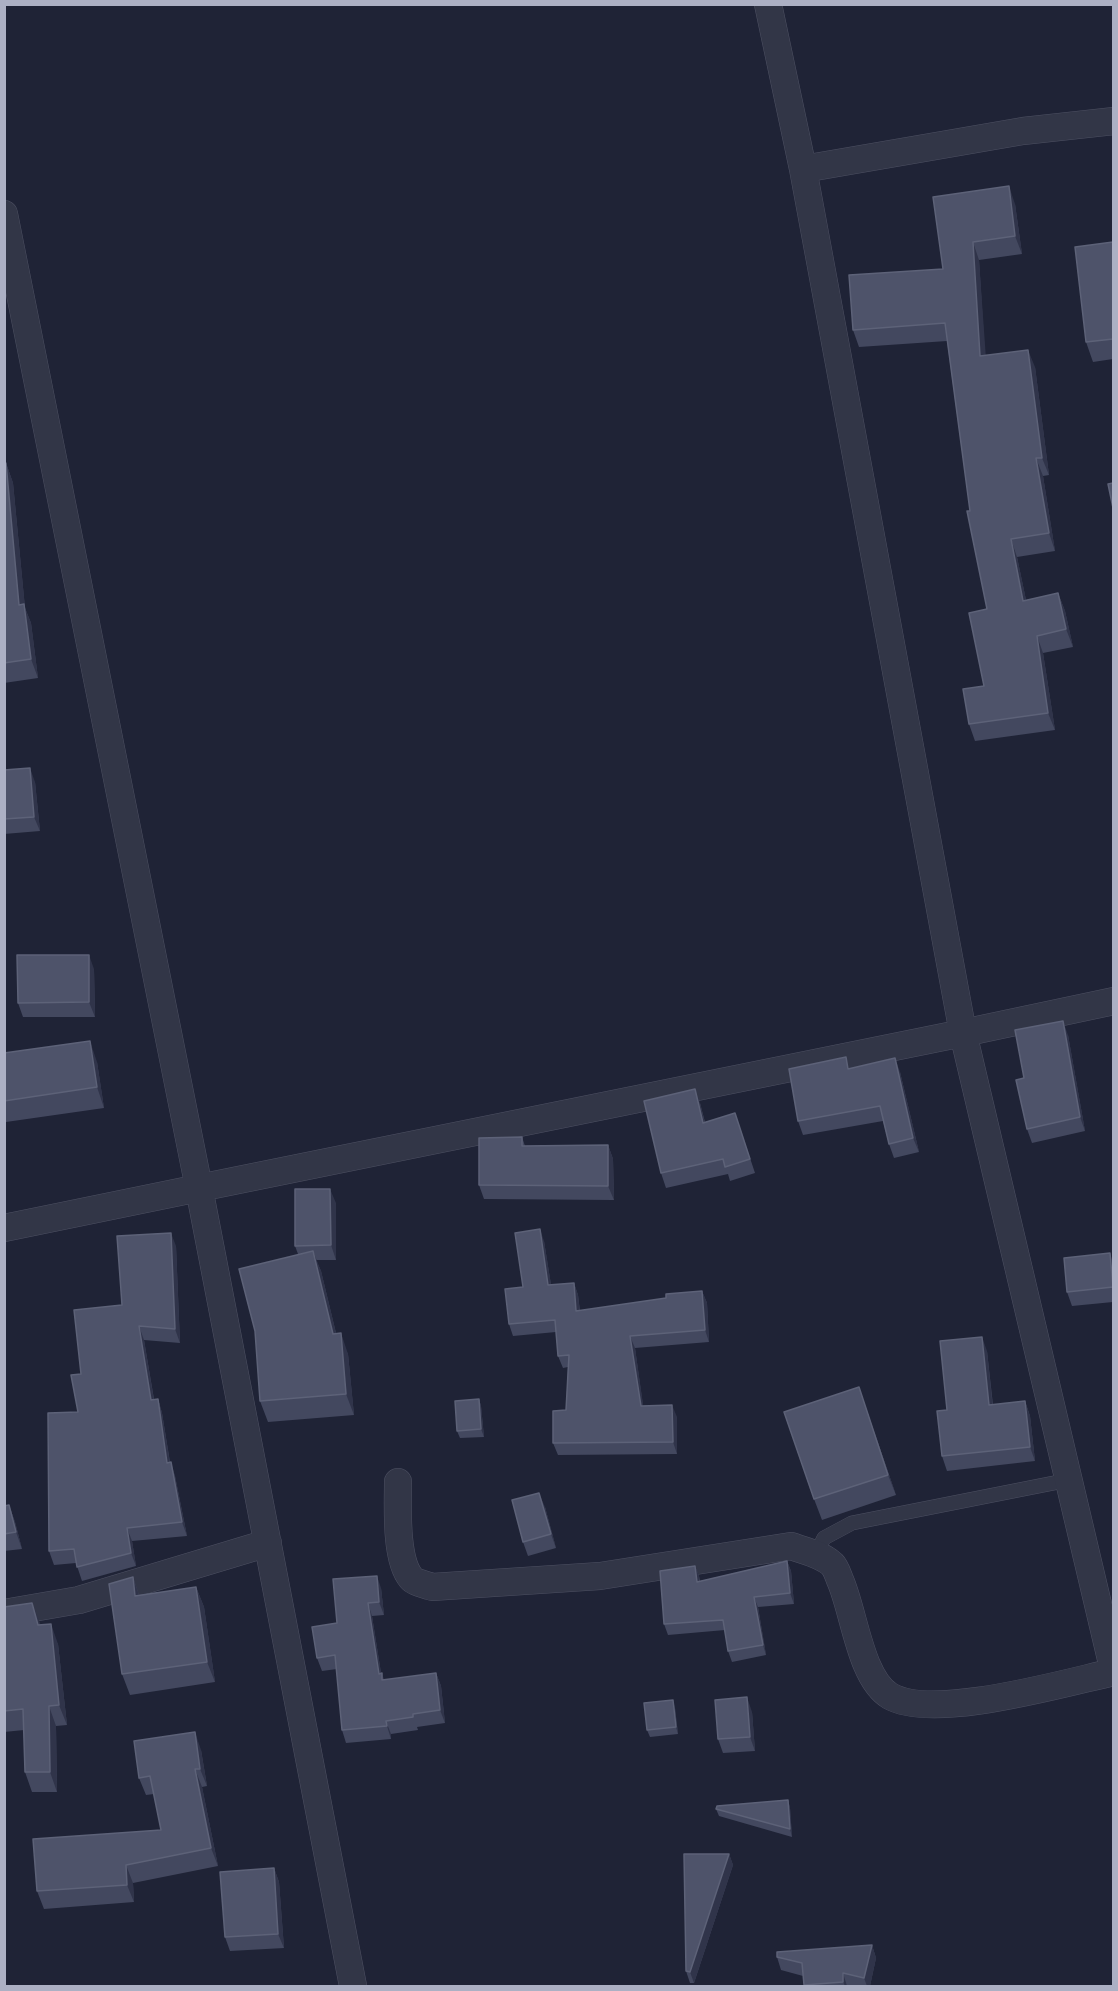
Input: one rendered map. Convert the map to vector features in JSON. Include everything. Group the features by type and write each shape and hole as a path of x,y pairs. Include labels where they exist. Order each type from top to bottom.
{"street":[{"path":"398,1482 400,1537 404,1567 412,1580 432,1587 600,1576 791,1546 816,1554 833,1565 846,1594 872,1676 889,1696 913,1703 976,1703 1113,1672 963,1033 803,170 768,4"},
{"path":"803,170 1023,131 1113,121"},
{"path":"4,214 200,1188 353,1986"},
{"path":"4,1228 1113,1001"},
{"path":"4,1612 79,1600 268,1543"}],"lane":[{"path":"816,1554 824,1538 852,1523 1069,1480"}],"building":[{"path":"1009,186 1015,236 973,242 980,356 1028,350 1042,458 1036,458 1049,533 1011,539 1023,601 1058,593 1066,629 1037,636 1048,713 969,724 963,689 984,686 969,613 987,609 967,511 970,511 945,323 853,330 849,275 943,269 933,197"},
{"path":"1113,242 1113,339 1086,342 1075,247"},
{"path":"6,463 19,605 24,604 31,659 4,663 4,464"},
{"path":"1113,483 1113,508 1108,484"},
{"path":"30,768 34,817 4,819 4,770"},
{"path":"17,955 89,955 89,1002 18,1003"},
{"path":"1063,1021 1080,1117 1027,1129 1016,1080 1024,1078 1015,1030"},
{"path":"90,1041 97,1087 4,1101 4,1053"},
{"path":"846,1057 848,1069 895,1058 913,1138 889,1144 880,1106 798,1121 789,1069"},
{"path":"695,1089 703,1123 735,1113 750,1159 725,1167 723,1159 661,1173 644,1101"},
{"path":"522,1137 522,1146 608,1145 608,1186 479,1185 479,1138"},
{"path":"295,1189 330,1189 331,1245 295,1246"},
{"path":"540,1229 548,1285 574,1283 576,1311 666,1298 666,1294 702,1291 705,1330 630,1336 641,1406 672,1405 673,1442 553,1443 553,1411 566,1410 569,1355 558,1356 555,1320 509,1324 505,1289 523,1287 515,1233"},
{"path":"171,1233 175,1329 139,1326 151,1400 158,1399 167,1463 171,1462 182,1522 127,1528 131,1553 77,1567 74,1549 49,1551 48,1413 78,1412 71,1375 81,1374 74,1310 122,1305 117,1236"},
{"path":"313,1251 333,1334 341,1333 346,1394 260,1401 255,1331 239,1269"},
{"path":"1110,1253 1113,1287 1067,1292 1064,1258"},
{"path":"982,1337 989,1405 1025,1401 1030,1447 942,1456 937,1411 947,1410 940,1341"},
{"path":"859,1387 888,1475 814,1499 784,1412"},
{"path":"479,1399 481,1429 457,1431 455,1401"},
{"path":"539,1493 551,1534 523,1542 512,1500"},
{"path":"9,1505 16,1532 4,1534 4,1506"},
{"path":"787,1561 790,1593 754,1597 763,1645 728,1651 723,1620 664,1624 660,1571 695,1566 697,1582"},
{"path":"377,1576 379,1602 368,1603 379,1674 382,1673 382,1680 436,1673 440,1710 386,1721 387,1726 342,1730 335,1655 317,1658 312,1627 337,1623 333,1579"},
{"path":"133,1577 135,1596 196,1587 207,1662 122,1674 109,1584"},
{"path":"32,1603 38,1625 51,1624 59,1705 49,1706 50,1772 25,1772 23,1709 4,1711 4,1607"},
{"path":"747,1697 750,1737 718,1739 715,1700"},
{"path":"673,1700 676,1727 647,1730 644,1703"},
{"path":"195,1732 200,1769 195,1769 211,1848 126,1865 127,1885 37,1891 33,1839 161,1830 150,1776 139,1778 134,1741"},
{"path":"788,1800 790,1829 716,1809 717,1806"},
{"path":"684,1854 729,1854 690,1972 686,1971"},
{"path":"274,1868 278,1934 225,1937 220,1872"},
{"path":"872,1945 864,1978 843,1973 843,1982 804,1985 802,1963 777,1957 777,1952"}]}
